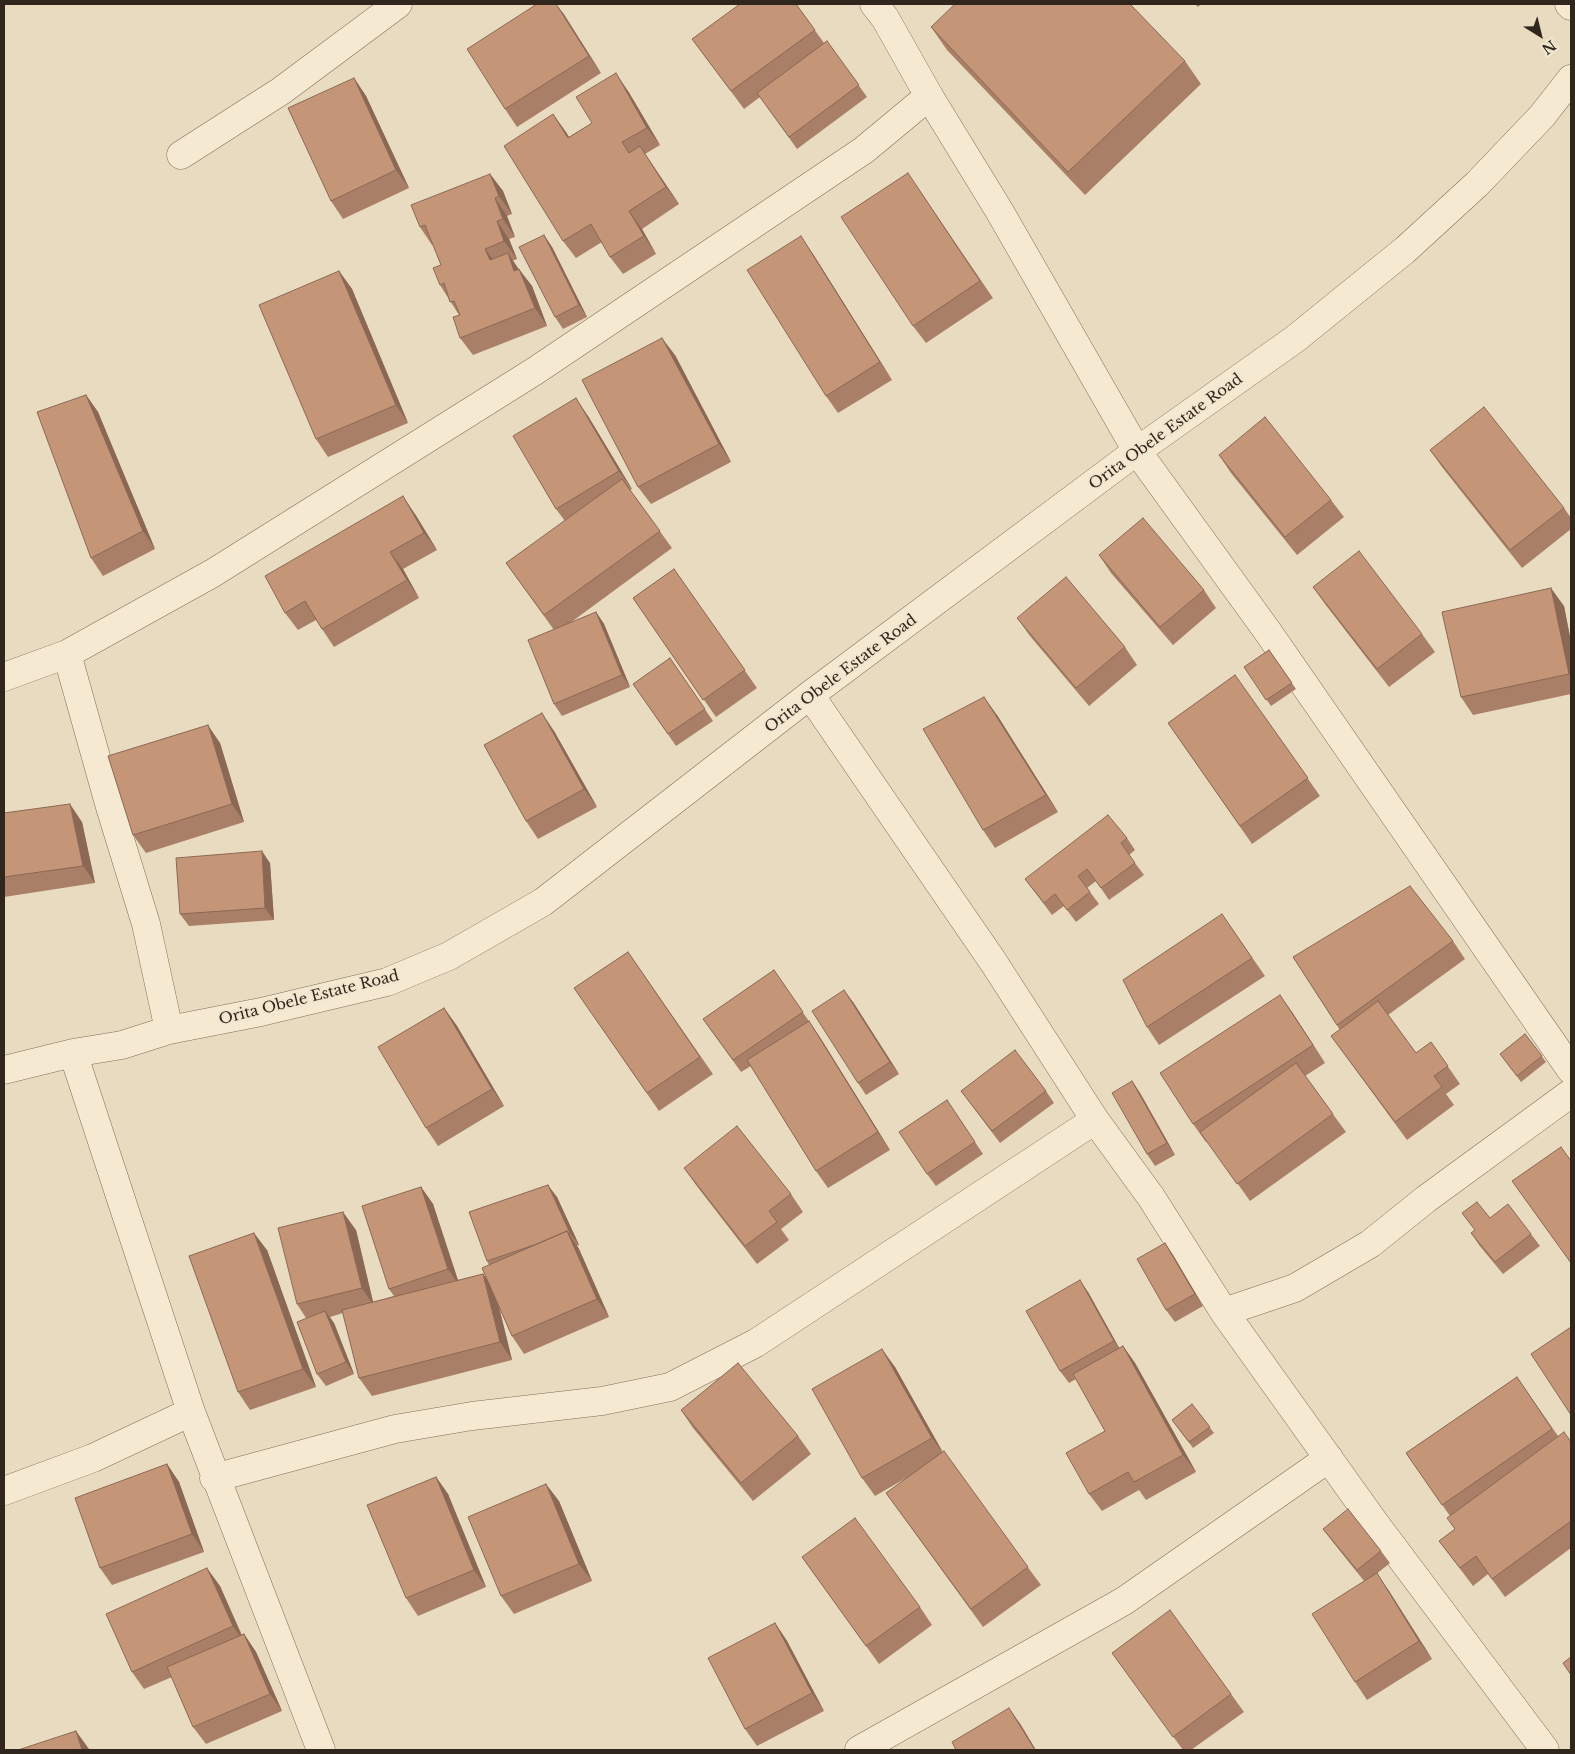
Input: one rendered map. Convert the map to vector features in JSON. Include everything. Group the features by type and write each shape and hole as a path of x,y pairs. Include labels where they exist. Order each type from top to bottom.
{"street":[{"path":"182,155 281,91 398,4"},
{"path":"886,8 929,96 1000,212 1137,451 1268,632 1571,1070"},
{"name":"Orita Obele Estate Road","path":"4,1070 73,1053 122,1045 168,1030 261,1012 387,982 449,956 542,902 810,695 1137,451 1295,339 1405,250 1483,177 1542,116 1571,79"},
{"path":"4,677 67,654 213,573 535,371 864,150 929,96"},
{"path":"67,654 110,807 146,924 168,1030"},
{"path":"810,695 994,963 1094,1120 1151,1198 1224,1312 1374,1522 1545,1750"},
{"path":"73,1053 214,1478 321,1750"},
{"path":"1224,1312 1295,1288 1370,1244 1426,1199 1571,1093"},
{"path":"214,1478 395,1429 472,1416 602,1402 670,1387 756,1343 1094,1120"},
{"path":"4,1491 93,1458 191,1412"},
{"path":"859,1750 1124,1601 1328,1458"}],"building":[{"path":"537,4 556,4 589,56 505,109 467,49"},
{"path":"740,4 796,4 815,30 731,91 692,39"},
{"path":"955,4 1130,4 1185,61 1068,172 931,27"},
{"path":"827,41 859,85 789,137 757,93"},
{"path":"616,73 647,128 622,142 629,153 640,146 666,187 629,211 644,236 610,257 591,224 563,241 504,146 553,114 568,138 592,123 576,97"},
{"path":"354,78 396,170 331,201 288,108"},
{"path":"908,173 980,281 913,326 841,217"},
{"path":"490,174 499,196 495,198 503,219 497,221 504,241 485,249 490,260 508,253 514,271 519,269 535,308 460,338 453,317 460,315 454,301 450,302 444,283 440,285 433,268 441,265 425,225 420,227 411,205"},
{"path":"544,235 579,305 555,317 519,247"},
{"path":"801,236 880,362 826,396 747,270"},
{"path":"339,271 396,405 316,439 259,305"},
{"path":"662,338 719,444 638,487 582,380"},
{"path":"86,395 143,531 91,558 37,412"},
{"path":"576,398 619,471 556,509 513,436"},
{"path":"1484,407 1564,508 1510,550 1430,450"},
{"path":"1265,417 1331,500 1285,537 1219,455"},
{"path":"622,479 660,531 544,615 506,563"},
{"path":"403,496 424,533 390,552 407,580 322,629 305,601 285,613 265,576"},
{"path":"1143,518 1204,590 1160,627 1099,555"},
{"path":"1359,551 1422,634 1377,669 1313,587"},
{"path":"674,569 745,670 703,700 633,598"},
{"path":"1066,577 1125,647 1076,688 1017,618"},
{"path":"1551,588 1569,674 1461,697 1442,612"},
{"path":"596,612 622,675 554,704 528,640"},
{"path":"1269,650 1292,683 1266,700 1244,667"},
{"path":"670,658 705,709 668,734 633,684"},
{"path":"1235,675 1308,778 1240,826 1168,723"},
{"path":"984,697 1046,795 983,830 923,729"},
{"path":"542,713 584,789 526,821 484,745"},
{"path":"208,725 232,804 133,835 108,756"},
{"path":"70,804 83,866 4,877 4,813"},
{"path":"1108,815 1127,838 1121,843 1135,863 1101,888 1087,869 1078,876 1090,892 1067,910 1055,894 1044,903 1025,879"},
{"path":"262,851 265,908 180,914 176,858"},
{"path":"1410,886 1453,941 1337,1025 1293,957"},
{"path":"1222,914 1252,958 1147,1027 1123,980"},
{"path":"628,952 700,1057 647,1093 574,988"},
{"path":"774,970 803,1012 733,1060 703,1019"},
{"path":"844,990 890,1062 858,1083 812,1011"},
{"path":"1280,995 1313,1045 1193,1124 1160,1073"},
{"path":"1378,1001 1416,1053 1431,1042 1448,1066 1434,1076 1442,1087 1395,1122 1331,1036"},
{"path":"444,1008 492,1089 426,1128 378,1047"},
{"path":"809,1021 878,1132 816,1171 747,1060"},
{"path":"1525,1034 1542,1056 1517,1076 1500,1054"},
{"path":"1015,1050 1046,1091 992,1131 961,1091"},
{"path":"1296,1063 1333,1114 1237,1184 1200,1132"},
{"path":"1132,1081 1167,1143 1147,1154 1112,1093"},
{"path":"947,1100 975,1142 927,1174 899,1132"},
{"path":"737,1126 791,1194 769,1211 777,1222 745,1246 684,1168"},
{"path":"1561,1147 1571,1161 1571,1263 1512,1181"},
{"path":"548,1185 570,1233 567,1231 537,1244 487,1261 469,1212"},
{"path":"421,1187 448,1269 389,1289 362,1206"},
{"path":"1477,1202 1490,1218 1508,1204 1531,1234 1495,1262 1471,1233 1475,1230 1462,1213"},
{"path":"343,1212 362,1288 297,1304 278,1228"},
{"path":"567,1231 597,1299 512,1336 482,1268"},
{"path":"254,1233 303,1369 238,1392 189,1256"},
{"path":"1165,1243 1195,1294 1166,1310 1137,1259"},
{"path":"483,1274 500,1342 359,1378 342,1310"},
{"path":"1080,1280 1114,1341 1060,1371 1026,1311"},
{"path":"325,1311 346,1362 317,1374 297,1322"},
{"path":"1571,1327 1571,1415 1531,1354"},
{"path":"1123,1346 1183,1455 1134,1482 1128,1472 1089,1494 1066,1453 1105,1431 1073,1374"},
{"path":"882,1349 932,1438 862,1478 812,1389"},
{"path":"738,1363 798,1436 741,1483 681,1410"},
{"path":"1517,1377 1552,1429 1442,1505 1406,1453"},
{"path":"1192,1404 1210,1427 1189,1442 1172,1420"},
{"path":"1564,1432 1571,1442 1571,1521 1492,1579 1476,1556 1460,1568 1439,1541 1455,1529 1447,1518"},
{"path":"944,1451 1028,1567 971,1609 886,1493"},
{"path":"167,1464 192,1534 100,1568 75,1498"},
{"path":"436,1477 474,1570 406,1598 367,1505"},
{"path":"546,1484 579,1564 501,1596 468,1517"},
{"path":"1348,1509 1381,1551 1357,1570 1323,1529"},
{"path":"855,1518 920,1607 866,1646 802,1557"},
{"path":"207,1568 233,1626 132,1672 106,1614"},
{"path":"1377,1573 1419,1641 1355,1682 1312,1614"},
{"path":"1170,1610 1231,1694 1173,1737 1112,1653"},
{"path":"775,1623 812,1693 745,1729 708,1658"},
{"path":"244,1634 270,1694 193,1727 167,1667"},
{"path":"1571,1657 1571,1675 1563,1663"},
{"path":"1009,1708 1035,1750 956,1750 952,1742"},
{"path":"76,1731 82,1750 18,1750"}]}
